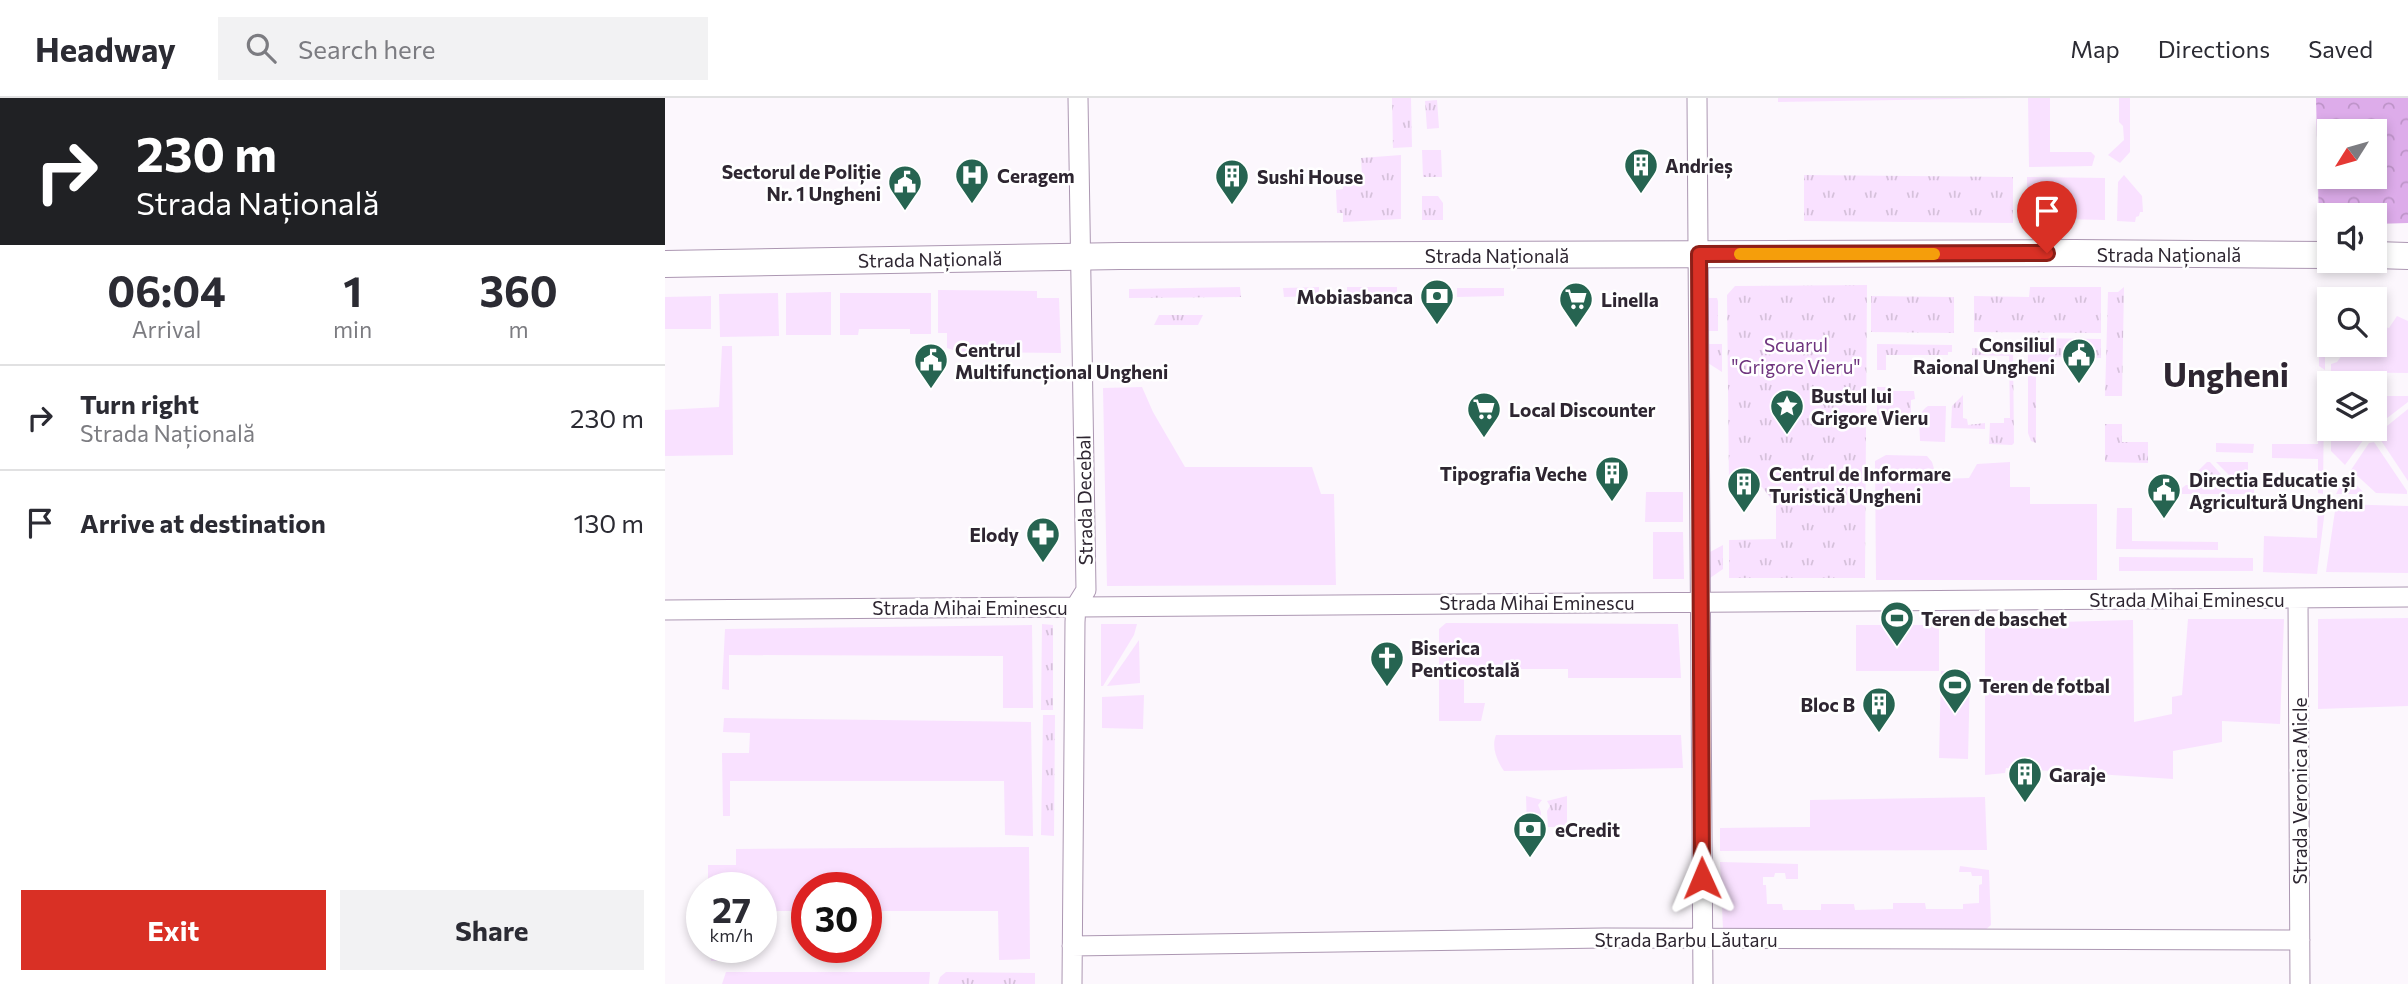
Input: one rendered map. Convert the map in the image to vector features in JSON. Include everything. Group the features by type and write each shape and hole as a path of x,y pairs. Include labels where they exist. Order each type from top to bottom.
{"street":[{"name":"Strada Decebal","path":"1072,984 1076,606 1086,590 1079,98"},
{"path":"1697,98 1703,984"},
{"name":"Strada Națională","path":"665,264 1080,257 2074,253 2317,255"},
{"path":"2387,255 2408,256"},
{"name":"Strada Mihai Eminescu","path":"665,610 2408,597"},
{"name":"Strada Veronica Micle","path":"2298,599 2300,984"},
{"name":"Strada Barbu Lăutaru","path":"1072,946 1703,938 2300,940"}],"green space":[{"path":"1392,98 1411,98 1412,147 1393,148"},
{"path":"1778,98 2015,98 1778,102"},
{"path":"2028,98 2050,98 2050,152 2091,152 2095,156 2092,166 2029,167"},
{"path":"2119,98 2130,98 2130,152 2120,163 2108,155 2124,140 2123,126 2119,122"},
{"path":"2316,98 2408,98 2408,223 2387,224 2387,203 2318,203 2318,189 2387,189 2387,119 2317,119 2317,140"},
{"path":"1437,100 1439,128 1427,129 1425,101"},
{"path":"1422,150 1441,150 1442,177 1423,177"},
{"path":"1401,155 1401,219 1343,222 1343,213 1337,213 1336,190 1343,189 1342,176 1362,175 1361,158"},
{"path":"1804,175 2013,177 2013,223 1804,221"},
{"path":"2124,175 2142,196 2143,212 2136,217 2135,222 2117,221 2118,182"},
{"path":"2027,177 2105,178 2105,220 2027,218"},
{"path":"1422,196 1438,196 1443,203 1443,220 1422,220"},
{"name":"Scuarul \"Grigore Vieru\"","path":"1867,285 1865,578 1729,578 1729,540 1776,539 1776,505 1762,487 1729,486 1727,295 1735,286"},
{"path":"1240,287 1241,297 1129,298 1129,289"},
{"path":"1319,287 1319,296 1284,297 1283,288"},
{"path":"1347,287 1397,287 1397,296 1347,296"},
{"path":"2030,287 2101,287 2101,333 1974,332 1974,296 2029,297"},
{"path":"2124,287 2122,396 2105,396 2108,292 2118,292"},
{"path":"1457,288 1504,288 1504,296 1457,297"},
{"path":"938,290 1037,291 1037,298 1059,298 1061,353 959,352 947,348 947,333 938,333"},
{"path":"831,292 831,335 786,335 786,293"},
{"path":"778,293 779,336 720,337 719,294"},
{"path":"840,293 931,293 931,334 910,334 910,329 859,329 858,335 840,335"},
{"path":"711,296 711,329 665,329 665,297"},
{"path":"1871,296 1954,297 1954,333 1871,332"},
{"path":"1709,298 1717,298 1718,301 1718,331 1708,331"},
{"path":"1159,315 1203,315 1198,325 1154,325"},
{"path":"2397,316 2408,321 2408,373 2331,371 2331,364 2341,357 2387,357 2389,328"},
{"path":"2028,338 2101,339 2101,358 2056,357 2056,362 2036,363 2036,443 2031,441 2028,433"},
{"path":"1708,344 1722,344 1722,372 1708,363"},
{"path":"1877,344 1952,345 1952,352 1948,352 1948,355 1886,355 1886,370 1877,370"},
{"path":"722,346 732,346 733,455 665,456 665,410 719,407"},
{"path":"1972,348 2013,351 2012,445 1989,444 1990,423 2004,423 2004,418 2010,418 2009,356 1972,355"},
{"path":"2319,357 2325,357 2325,370 2319,366"},
{"path":"1142,387 1153,412 1185,467 1312,467 1321,494 1334,494 1336,585 1107,586 1103,388"},
{"path":"1877,387 1889,387 1890,391 1914,391 1911,421 1877,420"},
{"path":"1963,395 1963,418 1967,419 1968,425 1985,423 1985,429 1951,428 1952,406"},
{"path":"2387,396 2408,396 2408,402 2387,418"},
{"path":"1928,406 1946,406 1945,442 1920,441 1920,417"},
{"path":"2408,409 2408,481 2381,441 2387,441 2387,426"},
{"path":"2105,424 2122,424 2122,442 2148,442 2148,463 2105,462"},
{"path":"2318,441 2324,441 2323,494 2318,493 2318,459 2272,458 2272,444 2318,444"},
{"path":"2331,441 2363,441 2345,465 2331,451"},
{"path":"2374,442 2407,494 2376,493 2351,470 2369,443"},
{"path":"2216,443 2254,444 2253,453 2216,452"},
{"path":"1886,455 1927,456 1932,462 1937,479 1969,478 1977,464 2010,462 2010,487 2030,487 2030,504 2097,504 2097,580 1876,580 1875,461"},
{"path":"2210,462 2226,480 2189,480"},
{"path":"2216,462 2248,462 2248,480 2234,480"},
{"path":"2346,474 2365,494 2336,494"},
{"path":"2186,485 2254,485 2254,494 2182,494 2182,488"},
{"path":"1646,492 1683,492 1683,522 1645,522"},
{"path":"2318,501 2326,501 2317,574 2263,572 2264,536 2317,538"},
{"path":"2336,504 2408,506 2408,573 2326,572"},
{"path":"2117,508 2132,508 2132,541 2218,542 2218,550 2116,549"},
{"path":"1653,532 1683,532 1684,579 1653,579"},
{"path":"1723,545 1723,569 1710,578 1710,552"},
{"path":"2119,557 2253,558 2253,571 2119,571"},
{"path":"2408,618 2408,706 2318,709 2318,619"},
{"path":"2188,619 2284,619 2280,724 2222,721 2222,742 2173,751 2173,779 2006,768 2005,773 1985,775 1985,624 2133,620 2134,722 2172,714 2172,697 2182,695"},
{"path":"1446,623 1678,624 1681,678 1568,678 1568,669 1464,669 1464,703 1485,703 1481,721 1439,721 1439,629"},
{"path":"1042,624 1053,625 1053,710 1041,710"},
{"path":"1101,624 1137,624 1134,635 1103,686 1101,686"},
{"path":"1032,625 1033,708 1003,708 1003,656 729,655 729,690 722,689 725,629"},
{"name":"Teren de baschet","path":"1856,625 1939,625 1939,671 1856,671"},
{"path":"1139,640 1140,683 1107,686"},
{"name":"Teren de fotbal","path":"1941,671 1970,672 1968,759 1939,758"},
{"path":"1144,695 1143,729 1102,728 1102,697"},
{"path":"1043,715 1055,715 1054,836 1041,835"},
{"path":"724,718 1031,722 1033,836 1005,835 1004,781 730,781 730,816 723,816 722,753 749,753 750,733 723,732"},
{"path":"1496,735 1681,735 1683,768 1504,771 1495,754"},
{"path":"1526,796 1542,800 1538,805 1541,827 1527,828"},
{"path":"1567,796 1567,827 1548,827 1547,811 1550,806 1547,801"},
{"path":"1985,797 1987,850 1720,851 1720,828 1810,827 1810,800"},
{"path":"1029,847 1030,959 999,960 998,911 882,911 882,872 791,872 791,911 777,911 777,872 708,872 708,865 736,865 736,849"},
{"path":"1720,862 1798,864 1798,879 1786,879 1785,873 1763,877 1767,904 1782,904 1783,910 1821,910 1821,904 1854,904 1855,910 1893,909 1893,903 1925,903 1926,909 1963,909 1963,904 1979,903 1982,876 1959,872 1960,866 1989,870 1991,925 1984,931 1723,929"},
{"path":"726,972 930,972 929,984 722,984"},
{"path":"946,972 1035,973 1035,984 938,984 940,977"}],"slow traffic":[{"path":"1740,254 1934,254"}],"place":[{"name":"Andrieș","path":"1641,195"},
{"name":"Ceragem","path":"972,205"},
{"name":"Sushi House","path":"1232,206"},
{"name":"Sectorul de Poliție Nr. 1 Ungheni","path":"905,212"},
{"name":"Mobiasbanca","path":"1437,326"},
{"name":"Linella","path":"1576,329"},
{"name":"Consiliul Raional Ungheni","path":"2079,385"},
{"name":"Centrul Multifuncțional Ungheni","path":"931,390"},
{"name":"Bustul lui Grigore Vieru","path":"1787,436"},
{"name":"Local Discounter","path":"1484,439"},
{"name":"Tipografia Veche","path":"1612,503"},
{"name":"Centrul de Informare Turistică Ungheni","path":"1744,514"},
{"name":"Directia Educatie și Agricultură Ungheni","path":"2164,520"},
{"name":"Elody","path":"1043,564"},
{"name":"Teren de baschet","path":"1897,648"},
{"name":"Biserica Penticostală","path":"1387,688"},
{"name":"Teren de fotbal","path":"1955,715"},
{"name":"Bloc B","path":"1879,734"},
{"name":"Garaje","path":"2025,804"},
{"name":"eCredit","path":"1530,859"}],"district":[{"name":"Ungheni","path":"2226,373"}],"route":[{"path":"1702,878 1699,254 2047,253"}]}
